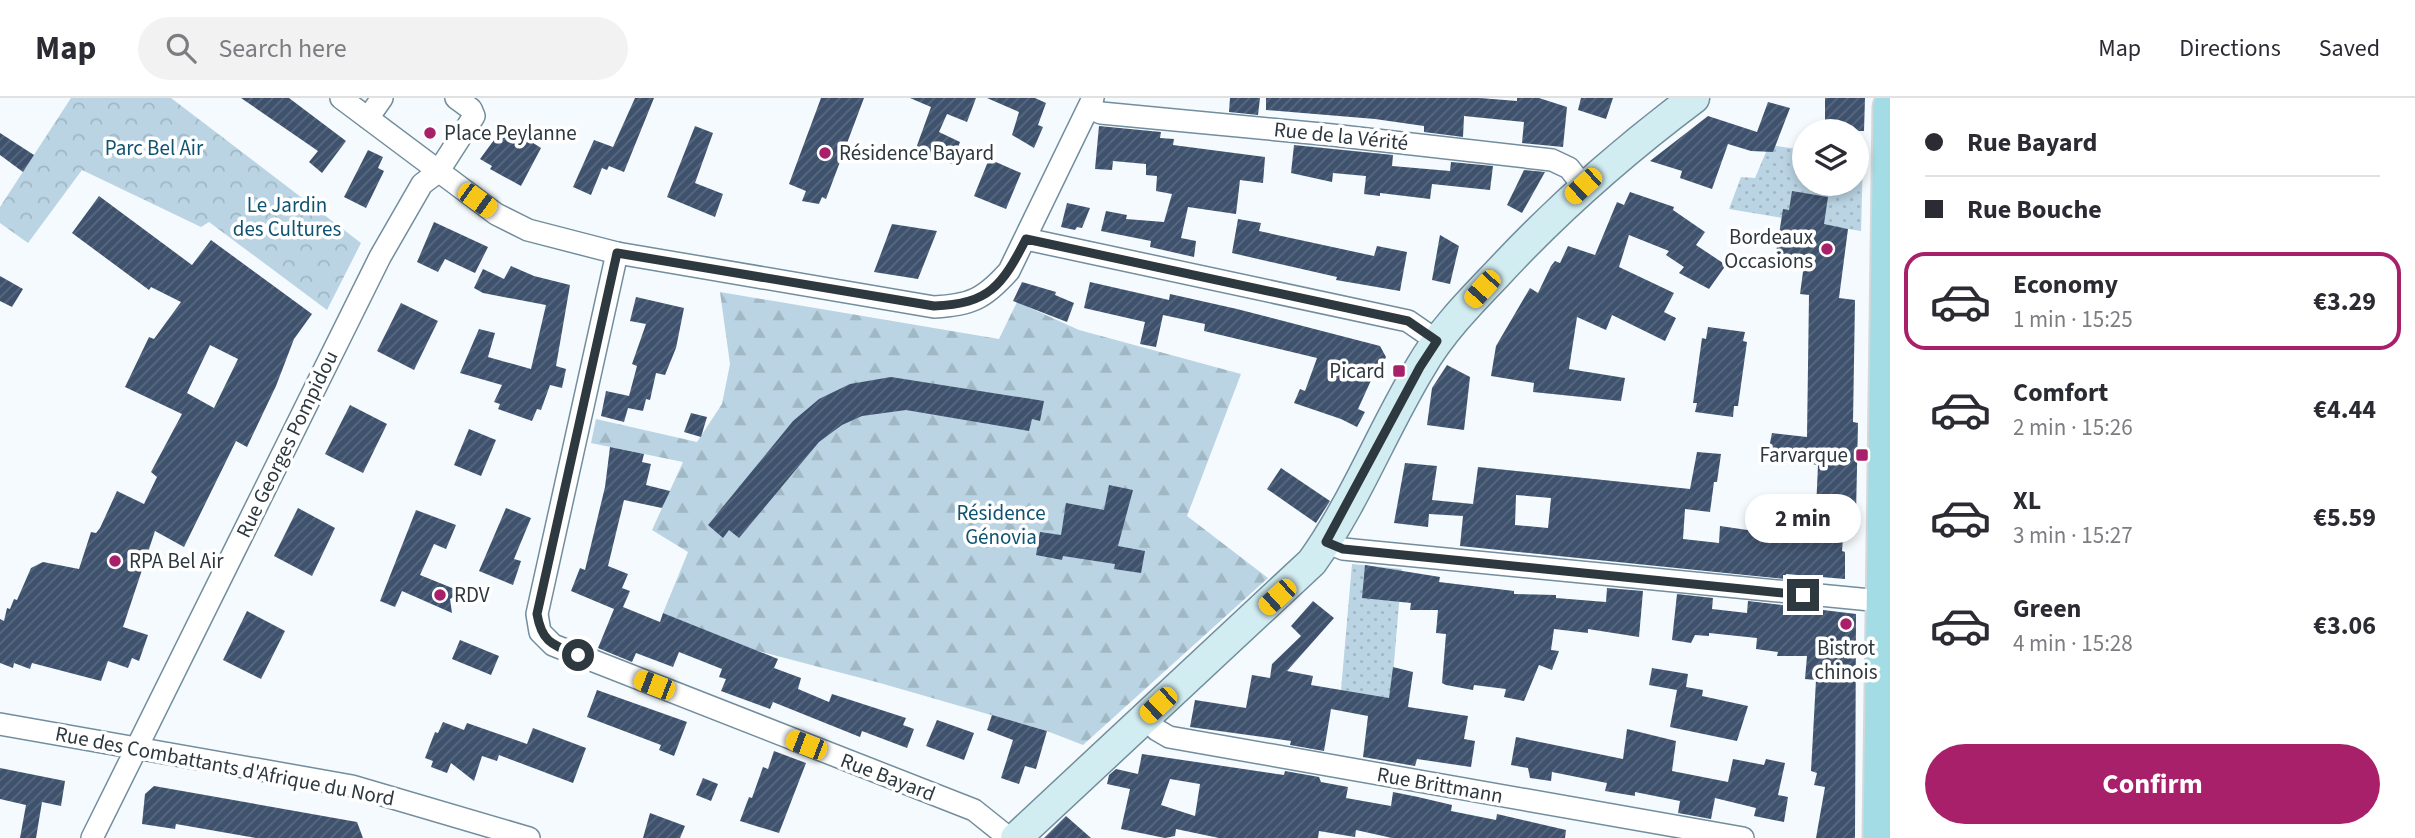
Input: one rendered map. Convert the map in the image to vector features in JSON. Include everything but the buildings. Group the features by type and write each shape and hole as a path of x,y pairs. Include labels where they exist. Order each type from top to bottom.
{"main road":[{"path":"1880,838 1885,750 1881,601 1890,107"}],"street":[{"path":"341,98 438,172 519,226 617,253 934,306 964,305 990,292 1009,271 1091,103"},
{"path":"368,118 382,98"},
{"name":"Rue Georges Pompidou","path":"92,838 380,257 422,184 438,172 474,116 471,109 456,98"},
{"path":"1016,838 1277,597 1326,542 1420,367 1437,341 1536,232 1583,186 1694,98"},
{"name":"Rue de la Vérité","path":"1091,103 1101,113 1552,160 1569,168 1583,186"},
{"path":"1026,239 1408,321 1437,341"},
{"name":"Rue Bayard","path":"617,253 537,614 540,632 553,645 974,810 1009,838"},
{"path":"1326,542 1343,549 1881,601"},
{"name":"Rue Brittmann","path":"1145,717 1157,730 1169,737 1743,838"},
{"name":"Rue des Combattants d'Afrique du Nord","path":"0,724 352,786 529,838"}],"green space":[{"name":"Parc Bel Air","path":"71,98 171,98 361,243 327,310 209,222 201,227 82,170 28,243 0,223 0,207"},
{"path":"1769,145 1792,148 1792,196 1862,196 1861,231 1729,209 1741,177 1755,178"},
{"name":"Résidence Génovia","path":"720,292 999,339 1017,302 1079,330 1241,374 1187,516 1268,578 1083,745 1047,731 754,650 663,613 688,552 652,530 683,462 591,443 596,419 697,442 722,404 730,364"},
{"path":"1352,564 1402,569 1393,674 1400,707 1341,690"}],"place":[{"name":"Place Peylanne","path":"430,133"},
{"name":"Résidence Bayard","path":"825,153"},
{"name":"Bordeaux Occasions","path":"1827,249"},
{"name":"Picard","path":"1399,371"},
{"name":"Farvarque","path":"1862,455"},
{"name":"RPA Bel Air","path":"115,561"},
{"name":"RDV","path":"440,595"},
{"name":"Bistrot chinois","path":"1846,624"}],"route":[{"path":"578,655 553,645 540,632 537,614 617,253 934,306 964,305 990,292 1009,271 1026,239 1408,321 1437,341 1420,367 1326,542 1343,549 1803,595"}],"park label":[{"name":"Le Jardin des Cultures","path":"287,217"}]}
